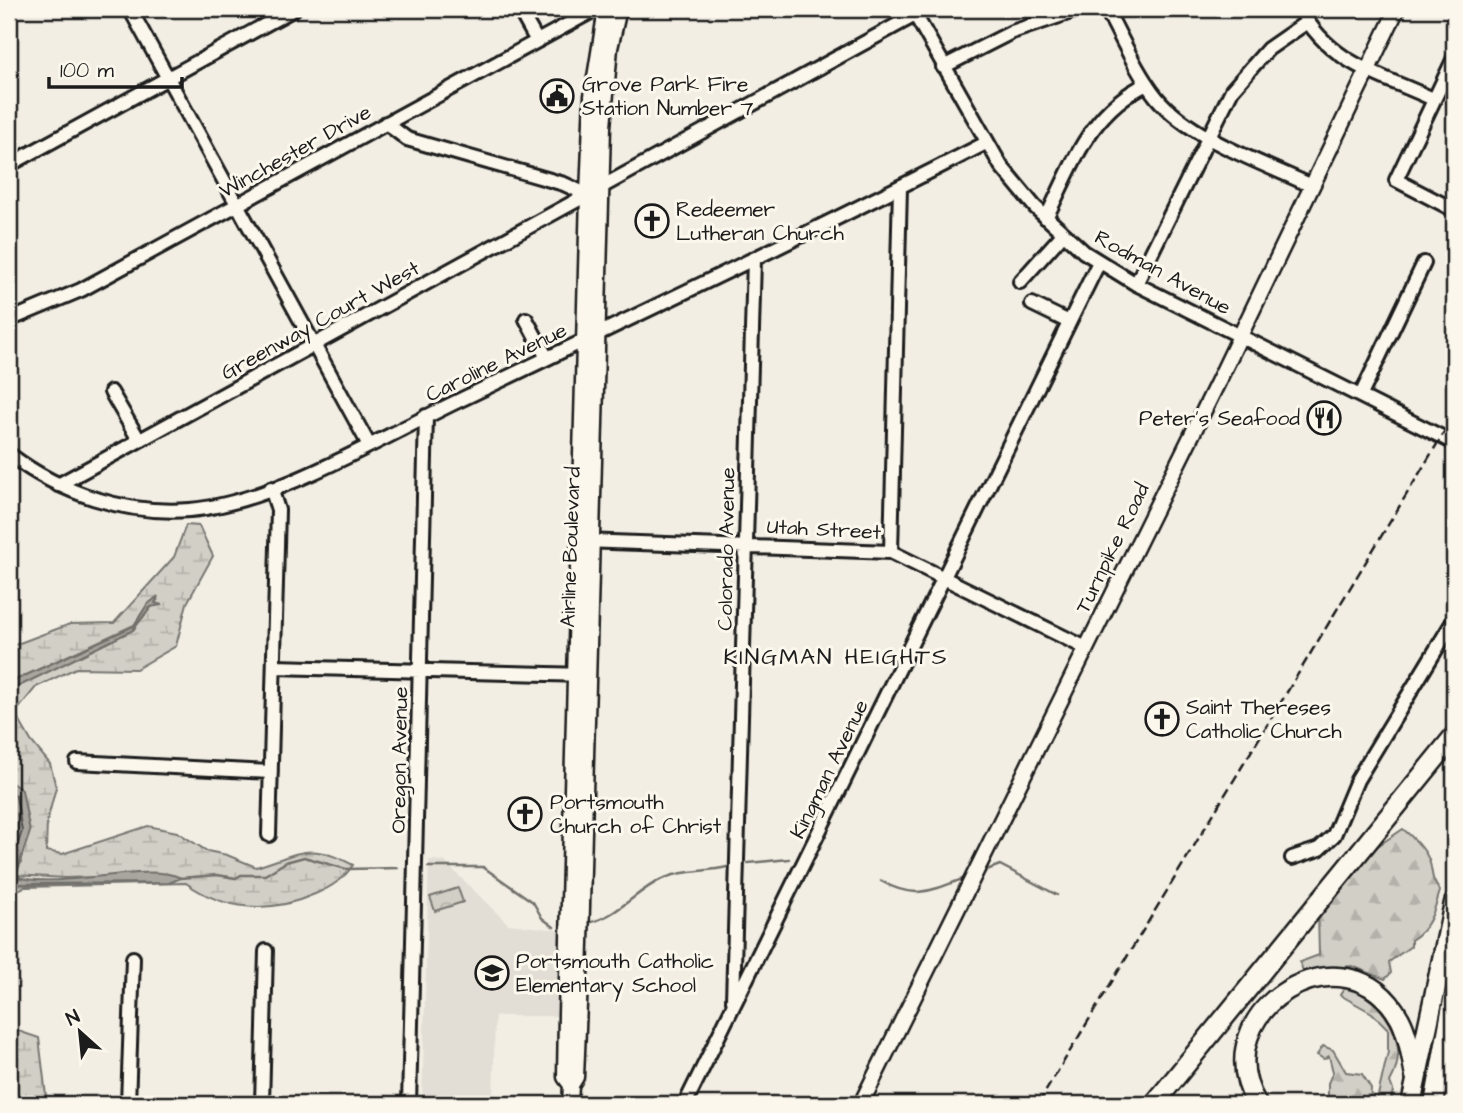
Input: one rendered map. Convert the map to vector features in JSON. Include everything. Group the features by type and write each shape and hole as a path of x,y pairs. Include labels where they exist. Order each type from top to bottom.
{"highway":[{"path":"1154,1104 1454,736"},
{"path":"1411,1101 1454,903"},
{"path":"1257,1104 1245,1073 1245,1057 1251,1031 1263,1010 1281,992 1316,978 1358,982 1389,1002 1404,1026 1415,1076"},
{"path":"1435,1099 1454,995"}],"main road":[{"name":"Airline Boulevard","path":"570,1104 570,1085 565,1077 573,980 582,675 594,192 592,96 606,9"},
{"name":"Airline Boulevard","path":"594,192 605,87 619,9"},
{"name":"Turnpike Road","path":"862,1104 1397,9"}],"street":[{"path":"130,9 369,445"},
{"path":"9,165 294,9"},
{"path":"519,9 537,41"},
{"name":"Winchester Drive","path":"9,320 81,290 596,9"},
{"path":"943,67 1012,32 1080,9"},
{"path":"1106,9 1147,84 1169,111 1209,136 1312,186"},
{"path":"1300,9 1328,48 1433,99"},
{"name":"Greenway Court West","path":"58,485 594,192 913,12"},
{"name":"Rodman Avenue","path":"913,12 986,143 1018,188 1063,234 1099,262 1136,284 1454,443"},
{"path":"1136,284 1242,75 1268,49 1307,22"},
{"path":"1454,58 1396,180 1454,210"},
{"path":"1046,218 1097,120 1116,101 1147,84"},
{"path":"386,123 407,139 594,192"},
{"name":"Caroline Avenue","path":"9,454 58,485 109,503 172,511 212,507 271,488 369,445 754,259 986,143"},
{"path":"891,552 900,187"},
{"path":"1020,282 1063,234"},
{"name":"Colorado Avenue","path":"733,1008 754,259"},
{"name":"Kingman Avenue","path":"685,1104 1099,262"},
{"path":"1361,395 1424,263"},
{"path":"1032,304 1069,322"},
{"path":"526,319 547,358"},
{"path":"111,392 139,440"},
{"name":"Oregon Avenue","path":"409,1104 426,416"},
{"path":"269,835 278,510 271,488"},
{"name":"Utah Street","path":"585,541 891,552 1086,648"},
{"path":"1292,858 1319,849 1334,835 1357,779 1454,620"},
{"path":"274,667 582,675"},
{"path":"77,762 271,772"},
{"path":"262,1104 266,951"},
{"path":"128,1104 133,958"}],"shaded area":[{"name":"Portsmouth Catholic Elementary School","path":"429,860 444,861 508,924 559,930 557,1016 495,1016 493,1104 422,1104"}],"green space":[{"path":"186,525 199,526 213,556 187,603 176,646 136,669 76,668 36,687 15,713 31,741 50,764 56,787 47,822 46,851 62,854 148,826 177,832 207,851 227,855 256,867 304,852 325,853 353,865 341,879 321,892 281,905 265,907 232,904 186,883 25,887 9,893 9,884 169,883 157,875 65,878 15,875 21,863 14,786 9,781 9,691 133,630 158,599 147,605 134,625 9,683 9,647 70,624 114,623 174,557"},
{"path":"1403,829 1427,855 1433,878 1440,891 1423,931 1411,940 1411,946 1389,962 1391,973 1385,979 1352,966 1303,971 1300,962 1319,955 1318,913 1369,852"},
{"path":"458,888 463,902 435,911 430,897"},
{"path":"1346,986 1360,993 1383,1013 1396,1038 1398,1053 1390,1082 1393,1090 1391,1104 1376,1104 1388,1052 1388,1029 1372,1013 1340,995"},
{"path":"9,1023 12,1029 39,1038 47,1104 9,1104"},
{"path":"1323,1046 1333,1050 1346,1072 1362,1074 1371,1088 1370,1104 1328,1104 1328,1083 1333,1072 1329,1056 1324,1059 1317,1055"}],"water":[{"path":"158,596 155,603 162,605 150,607 133,630 9,691 9,683 134,626 147,605"},
{"path":"9,781 22,790 30,832 15,876 32,880 53,880 146,873 181,878 169,883 9,884"}],"waterway":[{"path":"180,878 265,875 286,862 304,857 346,869 398,868"},
{"path":"748,863 789,859"},
{"path":"984,871 1000,865 1057,895"},
{"path":"428,867 483,867 533,902 542,918 554,927"},
{"path":"592,922 611,914 662,879 727,867"},
{"path":"881,881 903,890 923,892 965,878"}],"railway":[{"path":"1038,1104 1454,416"}],"place":[{"name":"Grove Park Fire Station Number 7","path":"557,96"},
{"name":"Redeemer Lutheran Church","path":"652,221"},
{"name":"Peter's Seafood","path":"1324,418"},
{"name":"Saint Thereses Catholic Church","path":"1162,719"},
{"name":"Portsmouth Church of Christ","path":"525,814"},
{"name":"Portsmouth Catholic Elementary School","path":"492,973"}],"district":[{"name":"KINGMAN HEIGHTS","path":"836,656"}]}
